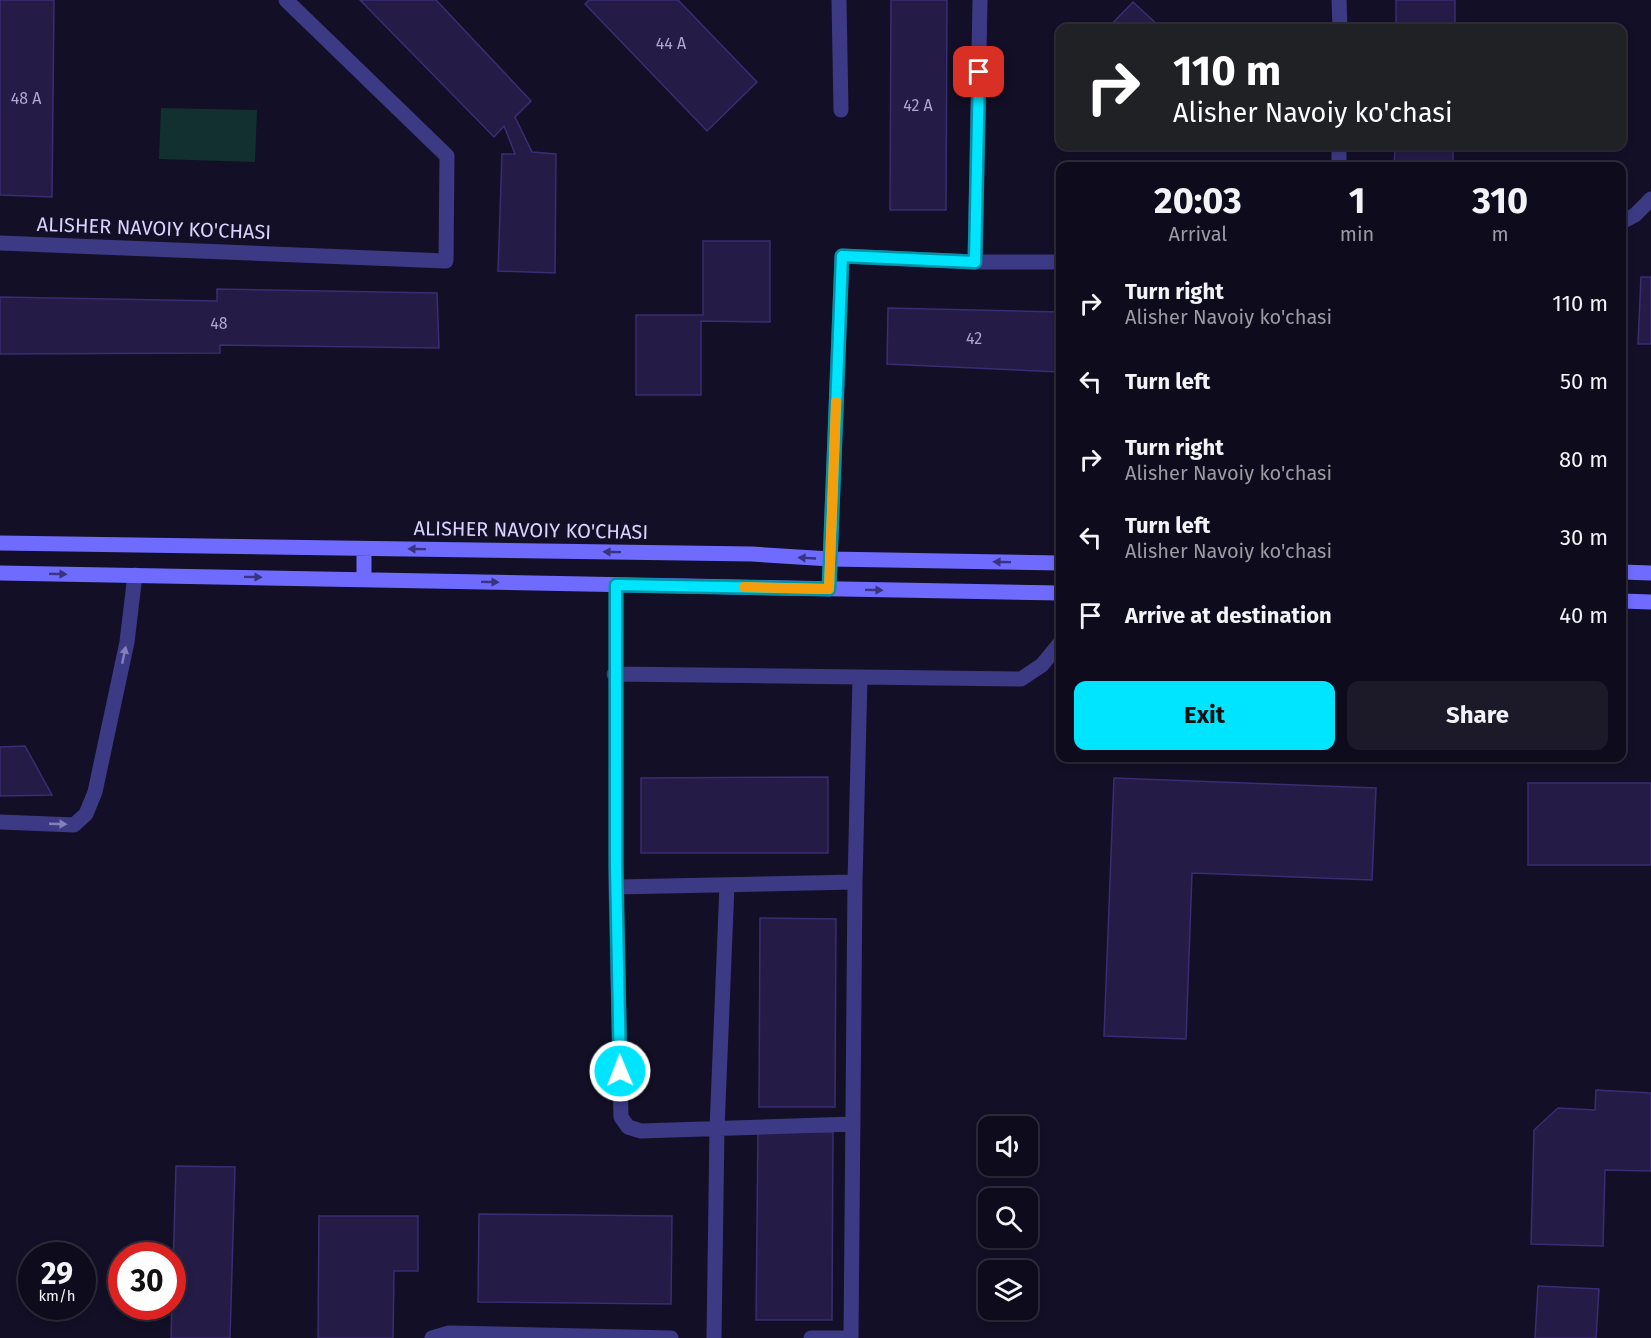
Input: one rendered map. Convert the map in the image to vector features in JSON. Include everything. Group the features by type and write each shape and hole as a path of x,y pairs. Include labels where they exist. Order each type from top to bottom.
{"main road":[{"name":"ALISHER NAVOIY KO'CHASI","path":"0,543 752,554 830,559 1056,562"},
{"path":"364,549 364,579"},
{"path":"1626,572 1651,573"},
{"path":"0,573 1056,593"},
{"path":"1626,601 1651,602"}],"street":[{"name":"ALISHER NAVOIY KO'CHASI","path":"0,243 446,261 447,156 286,0"},
{"path":"839,0 841,110"},
{"path":"975,262 980,0"},
{"path":"1339,0 1340,24"},
{"path":"1626,220 1635,215 1651,199"},
{"path":"829,589 842,256 975,262 1056,262"},
{"path":"0,822 74,825 86,814 95,792 127,642 135,575"},
{"path":"616,585 614,674 616,887 621,1117 628,1127 641,1131 853,1124"},
{"path":"614,674 1021,679 1042,664 1056,648"},
{"path":"811,1338 851,1338 855,882 860,677"},
{"path":"616,887 855,882"},
{"path":"714,1338 717,1129 727,885"},
{"path":"432,1338 449,1333 671,1338"}],"green space":[{"path":"161,108 257,110 255,162 159,159"}],"building":[{"path":"0,0 54,0 52,197 0,195"},
{"path":"360,0 436,0 531,101 515,117 532,152 556,154 555,273 498,271 502,154 515,154 504,126 494,137"},
{"path":"589,0 678,0 757,82 707,131 585,4"},
{"path":"891,0 947,0 946,210 890,210"},
{"path":"1396,0 1455,0 1455,24 1396,24"},
{"path":"1133,2 1157,24 1112,24"},
{"path":"1395,150 1453,150 1453,162 1394,162"},
{"path":"703,241 770,241 770,322 701,321 701,395 636,395 636,315 703,315"},
{"path":"1641,277 1651,277 1651,344 1638,344"},
{"path":"217,289 437,293 439,348 220,345 220,353 0,354 0,297 217,301"},
{"path":"888,308 1056,312 1056,372 887,364"},
{"path":"25,746 52,795 0,796 0,747"},
{"path":"828,777 828,853 641,853 641,778"},
{"path":"1114,778 1376,788 1372,880 1192,873 1186,1039 1104,1036"},
{"path":"1528,783 1651,783 1651,865 1528,865"},
{"path":"760,918 836,919 835,1107 759,1107"},
{"path":"1596,1090 1651,1093 1651,1171 1605,1170 1603,1246 1531,1244 1534,1130 1558,1108 1595,1110"},
{"path":"758,1131 833,1132 832,1320 756,1320"},
{"path":"176,1166 235,1167 230,1338 171,1338 172,1320 186,1320 186,1242 174,1242"},
{"path":"479,1214 672,1216 671,1304 478,1302"},
{"path":"319,1216 418,1216 418,1271 394,1271 393,1338 318,1338"},
{"path":"1538,1286 1599,1289 1596,1338 1535,1338"}],"slow traffic":[{"path":"744,587 829,589 836,402"}],"route":[{"path":"620,1071 614,674 616,585 829,589 842,256 975,262 979,72"}]}
